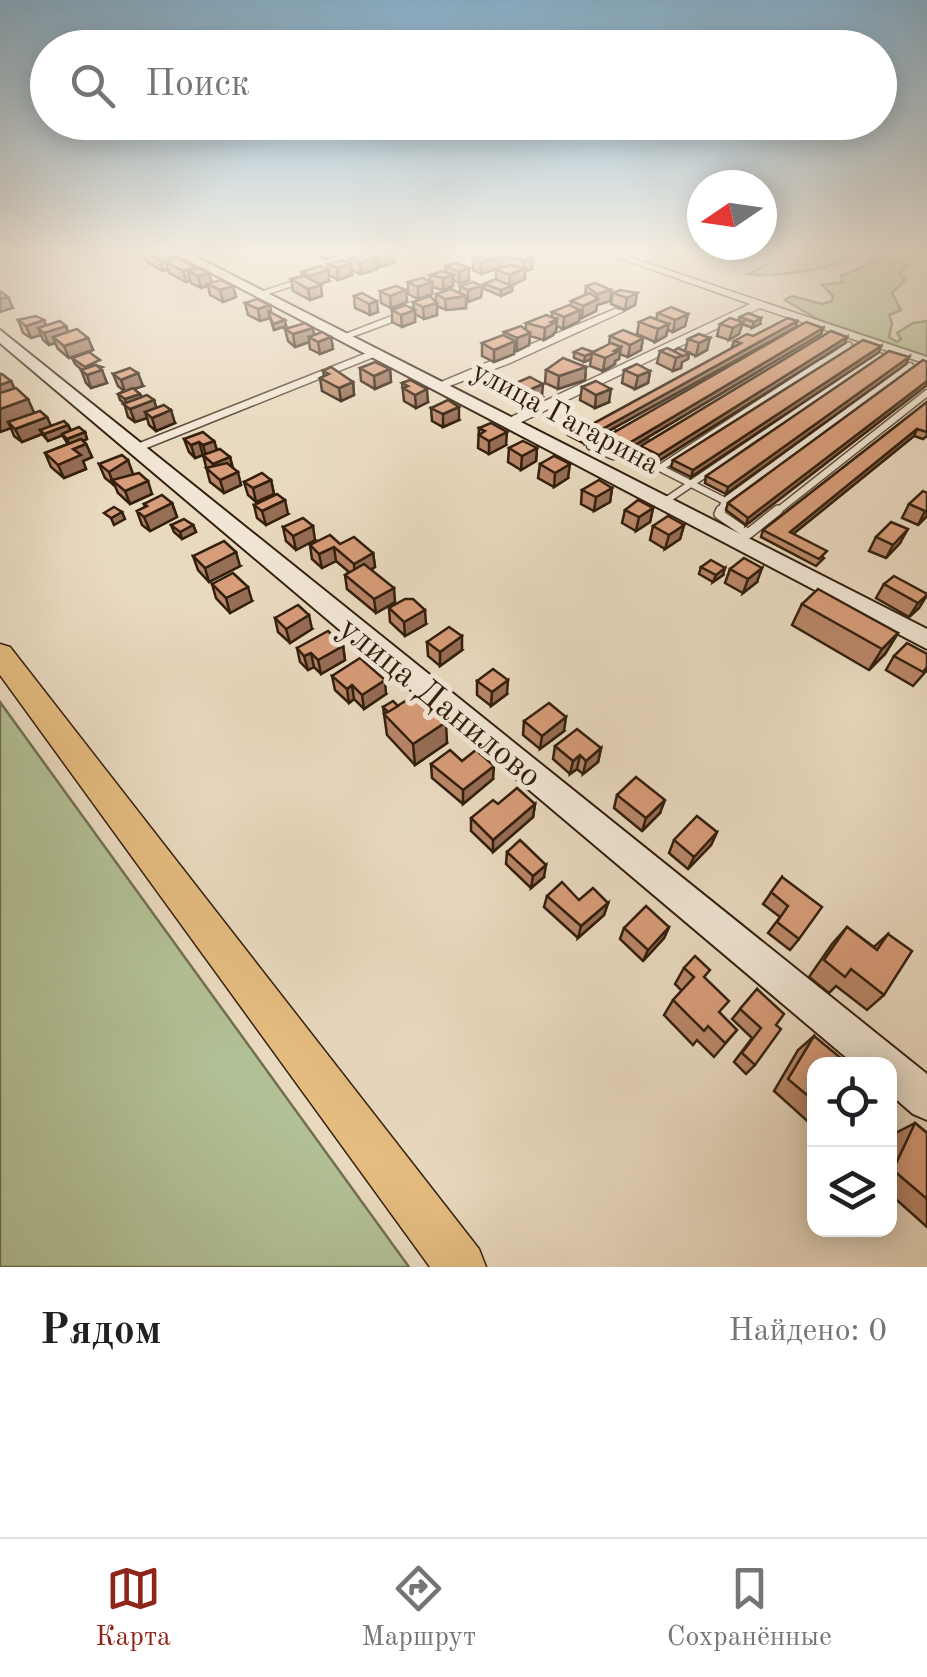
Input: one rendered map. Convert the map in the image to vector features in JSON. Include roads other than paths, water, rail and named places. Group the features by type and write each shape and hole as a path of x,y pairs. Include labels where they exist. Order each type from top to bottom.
{"main road":[{"path":"0,654 461,1267"}],"street":[{"name":"улица Гагарина","path":"295,310 927,640"},
{"path":"345,336 413,310"},
{"path":"511,422 746,310"},
{"path":"777,310 927,361"},
{"path":"440,385 506,361 619,311"},
{"name":"улица Данилово","path":"0,336 875,1057"},
{"path":"134,448 377,352"},
{"path":"897,1076 927,1100"}],"lane":[{"path":"660,468 849,345"},
{"path":"664,502 880,356"},
{"path":"910,366 725,501 718,514 748,534 927,393"},
{"path":"620,429 590,446 613,456 631,454 663,434"},
{"path":"631,454 725,501"}]}
